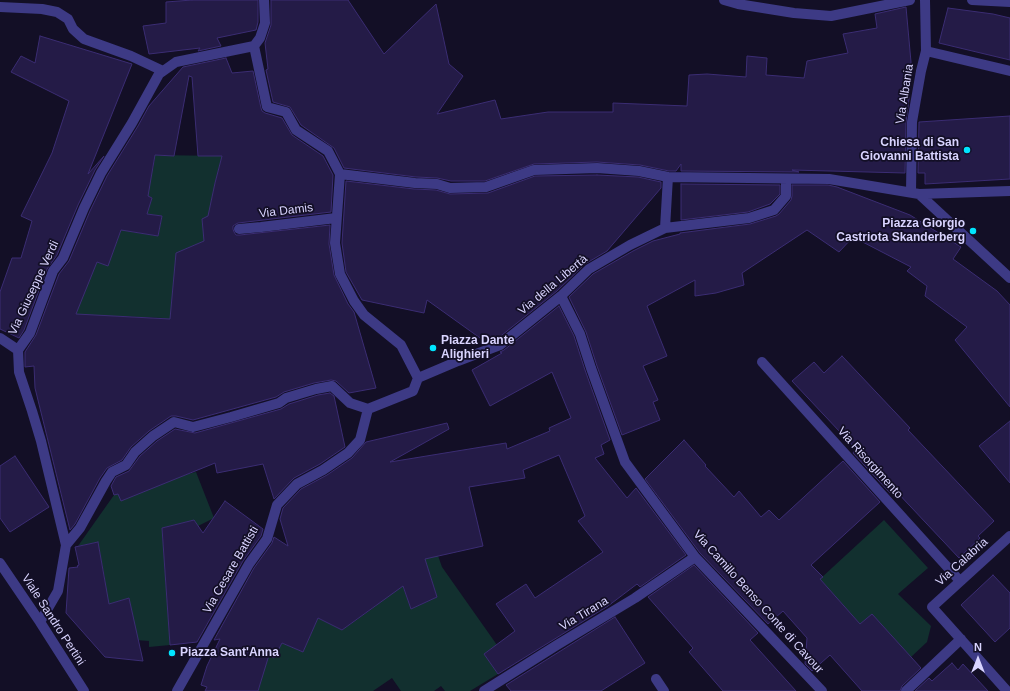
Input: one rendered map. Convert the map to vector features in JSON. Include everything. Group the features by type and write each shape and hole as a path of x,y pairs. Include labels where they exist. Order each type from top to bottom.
{"street":[{"path":"66,545 80,528 112,472 126,465 135,452 152,436 174,422 193,427 279,403 286,398 316,389 332,386 350,403 368,408 413,391 418,378 401,346 364,315 354,301 340,274 335,243 340,174 328,151 296,130 286,112 267,107 254,46 260,38 265,23 264,0"},
{"path":"724,0 738,4 794,13 831,16 910,0"},
{"name":"Via Albania","path":"915,193 912,122 921,70 926,51 926,0"},
{"path":"972,0 1010,2"},
{"path":"0,7 42,9 57,12 68,18 73,29 84,39 131,56 163,71"},
{"name":"Via Giuseppe Verdi","path":"40,622 58,591 66,545 41,441 19,372 18,350 30,333 53,271 63,258 84,208 101,173 132,123 159,74 176,62 254,46"},
{"path":"926,51 1010,71"},
{"path":"340,174 414,183 437,184 450,188 486,187 534,170 597,168 639,171 668,177 829,179 915,193 1010,191"},
{"path":"665,228 668,177"},
{"name":"Via della Libertà","path":"418,378 500,345 561,296 589,269 630,245 665,228 749,218 774,210 786,196 786,179"},
{"path":"915,193 1010,278"},
{"name":"Via Damis","path":"239,229 260,228 336,218"},
{"name":"Via Camillo Benso Conte di Cavour","path":"561,296 580,334 625,462 695,557 822,691"},
{"path":"0,338 18,350"},
{"name":"Via Risorgimento","path":"762,362 960,581"},
{"name":"Via Cesare Battisti","path":"177,691 249,564 267,539 277,505 297,484 323,470 348,452 360,440 368,408"},
{"name":"Via Calabria","path":"961,640 932,607 1010,536"},
{"name":"Via Tirana","path":"484,691 635,598 695,557"},
{"name":"Viale Sandro Pertini","path":"0,563 84,691"},
{"path":"906,691 961,640 1008,691"},
{"path":"656,679 664,691"}],"green space":[{"path":"155,155 222,156 215,183 183,351 163,318 116,316 76,325 77,307 97,262 108,265 122,228 133,232 158,236 162,216 147,214 152,198 135,191 143,165 153,169"},
{"path":"196,472 214,518 198,526 194,520 162,528 170,645 149,647 149,641 109,638 109,623 133,618 129,598 106,605 105,580 98,542 78,546 114,495"},
{"path":"884,520 928,568 898,594 931,626 927,642 911,657 872,614 860,624 820,579"},
{"path":"430,533 442,567 497,645 484,654 498,674 470,691 445,691 441,686 434,691 401,691 392,678 373,691 258,691 261,681 236,675 264,653 274,658 282,643 303,652 318,618 342,630 373,608 402,584 411,609 437,597 424,557"}],"building":[{"path":"192,0 258,0 258,22 256,30 217,38 221,46 198,51 200,48 149,54 143,26 166,23 166,2"},
{"path":"271,0 348,0 384,54 436,4 449,64 463,76 437,114 495,100 501,119 548,112 613,112 613,103 687,106 689,75 707,74 746,77 747,56 767,58 766,75 804,78 807,61 848,53 843,34 877,28 875,14 906,7 911,62 906,122 905,173 792,170 799,172 681,171 681,164 676,171 669,171 640,165 597,162 534,164 485,181 451,181 437,178 416,177 344,168 334,148 301,125 290,107 273,102 266,70 268,69 265,43 271,25"},
{"path":"948,8 993,14 1010,18 1010,60 939,43"},
{"path":"40,36 132,64 88,174 104,156 95,170 78,205 57,255 47,269 24,330 19,338 0,329 0,292 12,258 21,258 32,221 21,216 52,153 69,101 11,72 21,56 35,63"},
{"path":"226,58 232,73 253,71 262,111 282,118 292,135 323,156 333,175 331,212 238,223 233,226 233,229 236,235 240,235 330,225 329,244 334,275 348,304 354,312 376,388 349,393 336,381 331,380 314,383 284,392 276,397 193,420 171,416 149,431 131,447 122,460 107,468 75,524 70,530 35,388 34,366 25,367 25,352 36,335 59,274 69,261 90,211 107,176 149,106 183,67","holes":["189,76 192,77 198,156 222,156 208,216 202,219 204,241 176,253 170,319 76,314 97,262 108,266 121,230 158,236 162,216 147,214 152,198 148,196 155,155 174,156"]},
{"name":"Chiesa di San Giovanni Battista","path":"1010,116 1010,179 925,184 925,173 918,173 919,122"},
{"path":"597,175 638,177 661,182 661,188 607,251 585,264 557,291 497,339 487,343 427,300 424,313 362,300 346,272 342,243 346,181 436,190 450,194 488,193 535,176"},
{"path":"681,184 780,185 780,194 770,204 748,212 681,220"},
{"path":"792,185 828,185 837,187 910,215 961,247 953,259 997,291 1010,305 1010,407 955,340 967,327 925,296 927,286 907,271 911,267 853,237 839,252 807,230 742,273 744,285 716,293 695,296 695,280 647,306 667,356 643,366 658,400 653,402 660,420 622,435 586,332 569,297 593,274 653,241 680,233 750,224 776,216 791,200"},
{"path":"559,306 574,336 610,440 601,445 604,454 595,458 627,498 636,488 686,555 640,587 637,584 608,606 498,674 484,654 515,631 496,604 526,584 535,598 603,552 578,521 585,516 559,455 523,470 525,478 469,487 483,546 425,559 437,597 411,609 403,586 342,630 318,618 303,652 282,643 274,658 269,655 258,691 205,691 207,687 201,685 207,666 220,639 214,640 254,568 272,543 274,537 288,546 280,519 283,508 301,489 327,475 352,458 366,442 447,423 449,429 390,462 506,443 507,449 550,431 549,428 571,418 552,372 490,406 472,370 502,353 500,352"},
{"path":"842,356 910,428 908,430 994,521 978,536 980,538 959,558 894,489 890,493 853,453 856,449 792,381 814,362 824,373"},
{"path":"330,393 334,396 345,447 320,464 294,478 274,499 263,464 217,473 215,463 121,501 118,494 114,495 111,486 116,477 129,471 140,456 157,441 175,429 195,433 281,409 289,404 318,395"},
{"path":"1010,421 1010,483 979,446"},
{"path":"684,440 706,465 705,466 734,497 739,491 761,517 769,510 779,520 843,461 880,502 811,565 823,577 820,579 860,624 872,614 921,668 902,686 900,691 862,691 830,655 812,671 805,664 807,638 783,611 768,624 700,553 645,479"},
{"path":"15,456 49,507 10,532 0,518 0,466"},
{"path":"225,501 263,529 261,536 243,561 197,642 170,645 162,528 194,520 203,533"},
{"path":"98,542 109,604 129,598 143,661 105,657 66,613 69,568 78,567 77,566 79,565 75,547"},
{"path":"694,565 758,633 750,640 796,691 723,691 689,652 693,648 648,597"},
{"path":"993,575 1010,593 1010,628 995,642 961,605"},
{"path":"615,617 645,663 601,691 511,691 506,685"},
{"path":"952,663 958,670 963,664 988,691 915,691 929,678 932,681"}],"place":[{"name":"Chiesa di San Giovanni Battista","path":"967,150"},
{"name":"Piazza Giorgio Castriota Skanderberg","path":"973,231"},
{"name":"Piazza Dante Alighieri","path":"433,348"},
{"name":"Piazza Sant'Anna","path":"172,653"}]}
